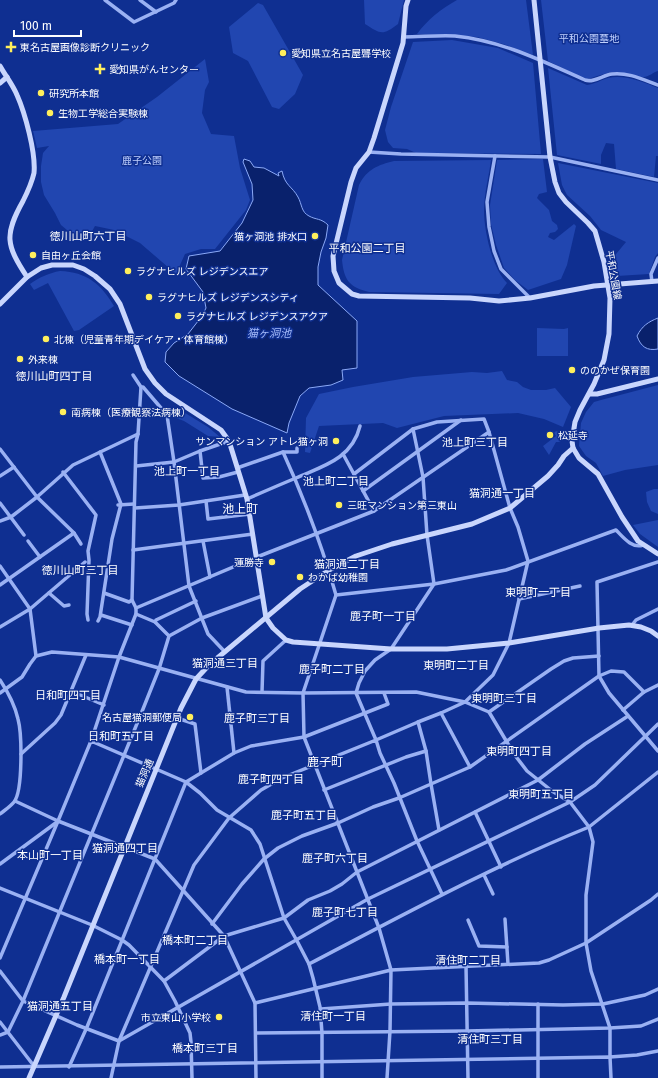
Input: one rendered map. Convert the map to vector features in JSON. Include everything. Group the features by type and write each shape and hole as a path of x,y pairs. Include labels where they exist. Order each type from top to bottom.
{"street":[{"path":"105,0 111,1 134,22 174,3 176,0"},
{"path":"140,0 156,12"},
{"path":"408,0 403,37 398,59 369,152 356,168 351,182 333,256 334,271 339,283 352,294 366,297 470,298 499,301 530,298 608,284 658,281"},
{"name":"平和公園線","path":"534,0 550,157 554,182 559,193 566,202 588,222 595,231 604,262 608,284 610,311 608,343 604,360 590,394 580,410 575,422 572,435 573,448"},
{"path":"403,37 454,36 475,39 500,44 541,60 590,82 611,74 619,74 637,77 658,85"},
{"path":"0,66 17,94 32,148 34,163 34,173 30,185 15,215 9,233 15,256 27,277"},
{"path":"0,83 7,77"},
{"path":"369,152 550,157 658,180"},
{"path":"495,156 487,202 489,227 494,251 501,269 530,298"},
{"path":"652,282 651,274 658,258"},
{"path":"0,304 27,277 40,268 73,265 84,269 105,284 120,304 145,369 155,383 166,394 222,430 229,442 250,514 266,618 273,628 286,640 293,642 391,649 447,650 509,643 599,628 632,625 651,631 658,636"},
{"path":"133,375 141,387 167,415 183,544 190,586 208,634 224,652"},
{"path":"590,394 597,394 658,379"},
{"path":"0,958 91,741 119,657 136,614 136,608 132,600 134,504 136,442 138,434 141,387"},
{"path":"111,1078 119,1041 149,967 194,865 228,818 261,790 282,778 441,714 465,702 493,676 509,643 528,561 518,527 510,508 484,419 436,422 413,429 354,474"},
{"path":"363,491 461,420"},
{"path":"135,508 179,505 246,497 331,464 355,441 360,426"},
{"path":"413,429 423,477 427,535 434,584 391,649 375,660 365,671 356,693 417,841 442,894"},
{"path":"136,608 257,557 374,511 489,432"},
{"path":"0,521 11,518 73,465 138,434"},
{"path":"136,466 174,462 200,451 229,442"},
{"path":"200,451 203,478 219,477 283,452 297,452 297,448"},
{"path":"573,448 579,458 598,474 622,517 638,541 658,554"},
{"name":"猫洞通","path":"29,1078 156,768 177,718 196,679 224,652 300,589 329,570 356,556 392,544 472,524 510,508 548,476 564,456 573,448"},
{"path":"0,449 37,496 74,534 81,544"},
{"path":"98,621 101,615 112,539 119,504 100,452"},
{"path":"283,452 295,478 316,534 336,595 318,644 303,693 304,737 379,928 391,970 391,1004 387,1078"},
{"path":"343,454 374,511"},
{"path":"0,476 14,467"},
{"path":"63,472 96,515 88,552 88,620"},
{"path":"206,501 208,519 250,514"},
{"path":"0,503 24,535"},
{"path":"119,504 134,504"},
{"path":"336,595 434,584 506,570 616,530 633,546 638,547 643,545"},
{"path":"0,585 74,534"},
{"path":"133,550 253,534"},
{"path":"28,541 40,557"},
{"path":"203,541 210,577"},
{"path":"0,627 30,609 85,562"},
{"path":"658,562 597,582 599,676 609,693 658,751"},
{"path":"0,566 30,609 36,656"},
{"path":"519,599 580,586"},
{"path":"49,593 64,606 68,605"},
{"path":"104,593 129,602 132,600"},
{"path":"0,1036 8,1032 23,1001 159,669 169,636 202,618 262,596"},
{"path":"155,622 156,620 196,601"},
{"path":"632,625 636,620 658,609"},
{"path":"136,614 155,622 169,636"},
{"path":"101,615 132,626"},
{"path":"262,692 263,661 286,640"},
{"path":"0,693 22,677 36,656 52,652 119,657 246,692 416,692 465,702 489,712 514,754 527,771 552,791 570,802 589,827 594,842 586,895 586,943 591,971 610,1028 611,1078"},
{"path":"21,754 55,723 61,715 86,655"},
{"path":"489,712 564,661 573,658 599,656"},
{"path":"212,924 242,884 264,859 278,848 302,836 399,798 470,767 599,676 611,671 624,672 644,692"},
{"path":"0,680 6,689 19,720 21,754 20,783 15,801 0,814"},
{"path":"623,710 644,692 658,685"},
{"path":"227,687 234,753"},
{"path":"71,691 104,705"},
{"path":"69,1067 87,1027 186,782 234,753 251,746 304,737 388,704 384,692"},
{"path":"441,714 470,767"},
{"path":"164,981 224,936 284,918 308,900 336,888 357,872 538,780 585,744 628,716"},
{"path":"177,718 195,724 201,773"},
{"path":"418,722 426,751 439,830"},
{"path":"119,1041 368,899 570,802 595,785 658,724"},
{"path":"91,741 186,782 200,792 217,810 228,818 251,830 260,844 284,918 309,964 320,1009 322,1033 322,1078"},
{"path":"324,790 386,765 426,751"},
{"path":"309,964 442,894 589,827 658,772"},
{"path":"15,801 58,821 155,859 224,936 255,1003 256,1078"},
{"path":"475,812 501,867"},
{"path":"0,864 58,821"},
{"path":"484,875 493,894"},
{"path":"0,888 92,925 129,945 164,981 190,1033 192,1042 192,1078"},
{"path":"255,1003 315,987 391,970 530,964 549,960 586,943 658,894"},
{"path":"505,919 508,964"},
{"path":"468,920 479,946 507,947"},
{"path":"466,966 468,1078"},
{"path":"0,971 23,1001 119,1041"},
{"path":"320,1009 391,1004 603,1004 645,995 658,989"},
{"path":"538,1004 538,1078"},
{"path":"256,1033 610,1028 640,1026 658,1019"},
{"path":"0,1022 34,1066"},
{"path":"0,1067 69,1067 256,1062 388,1062 467,1059 610,1057 637,1055 658,1051"}],"green space":[{"path":"364,0 404,0 398,24 385,32 378,32 365,24"},
{"path":"457,0 526,0 533,55 503,44 477,37 417,34 435,15"},
{"name":"平和公園墓地","path":"541,0 658,0 658,71 644,77 613,72 585,79 548,61"},
{"path":"258,3 263,5 303,75 295,94 279,109 272,107 248,61 233,53 229,27"},
{"path":"452,40 498,48 533,63 541,154 416,153 407,149 393,148 388,142 385,130 391,107 413,42"},
{"name":"鹿子公園","path":"205,59 209,82 205,90 202,113 211,134 234,136 240,168 250,200 246,210 215,249 201,249 185,254 176,274 140,243 114,230 95,226 87,240 73,235 61,225 44,195 41,182 41,166 43,153 49,146 37,148 33,131 118,124 157,97"},
{"path":"548,68 587,85 608,78 621,77 640,81 658,88 658,156 656,156 654,177 616,169 614,144 606,143 601,155 601,164 557,155"},
{"path":"543,159 547,192 539,194 537,198 549,210 552,221 557,225 558,229 555,232 550,233 548,237 554,240 574,224 576,226 567,265 561,279 528,290 515,280 504,268 491,224 490,205 497,160"},
{"path":"491,160 485,198 484,219 487,238 493,259 507,283 499,294 369,292 357,288 349,282 344,273 342,260 359,185 369,171 383,164 394,161"},
{"path":"558,163 658,183 658,253 649,274 617,276 613,272 612,259 626,242 601,230 590,216 567,195 562,185"},
{"path":"60,271 70,272 86,277 104,291 114,306 79,330 74,331 48,283 34,290 30,284 37,279"},
{"path":"537,328 568,328 568,356 537,356"},
{"path":"502,371 507,380 517,382 523,387 531,390 546,390 555,388 571,407 563,427 544,419 518,413 444,416 397,428 383,423 319,426 310,453 305,452 306,418 319,394 413,377"},
{"path":"658,385 658,465 625,470 603,476 596,463 586,456 579,446 581,423 586,412 594,402"},
{"path":"177,408 208,427 220,437 208,436 184,421 168,415"},
{"path":"556,431 564,434 560,442 556,442 549,455 543,446 556,436 554,433"},
{"path":"658,489 658,514 651,511 647,502 646,492"},
{"path":"658,520 658,547 640,534 633,525"}],"water":[{"name":"猫ヶ洞池","path":"244,159 250,161 254,167 264,168 279,176 278,173 282,171 285,180 296,193 304,212 328,225 318,267 318,285 357,321 357,368 342,370 343,380 331,385 309,388 300,396 289,423 287,433 232,409 179,376 165,362 166,352 174,343 188,334 202,316 206,308 203,292 186,269 189,256 220,251 242,223 253,200 252,184 243,162"},
{"path":"658,318 658,349 648,349 640,343 637,336 646,325"}],"place":[{"name":"東名古屋画像診断クリニック","path":"11,47"},
{"name":"愛知県立名古屋聾学校","path":"283,53"},
{"name":"愛知県がんセンター","path":"100,69"},
{"name":"研究所本館","path":"41,93"},
{"name":"生物工学総合実験棟","path":"50,113"},
{"name":"猫ヶ洞池 排水口","path":"315,236"},
{"name":"自由ヶ丘会館","path":"33,255"},
{"name":"ラグナヒルズ レジデンスエア","path":"128,271"},
{"name":"ラグナヒルズ レジデンスシティ","path":"149,297"},
{"name":"ラグナヒルズ レジデンスアクア","path":"178,316"},
{"name":"北棟（児童青年期デイケア・体育館棟）","path":"46,339"},
{"name":"外来棟","path":"20,359"},
{"name":"ののかぜ保育園","path":"572,370"},
{"name":"南病棟（医療観察法病棟）","path":"63,412"},
{"name":"松延寺","path":"550,435"},
{"name":"サンマンション アトレ猫ヶ洞","path":"336,441"},
{"name":"三旺マンション第三東山","path":"339,505"},
{"name":"蓮勝寺","path":"272,562"},
{"name":"わかば幼稚園","path":"300,577"},
{"name":"名古屋猫洞郵便局","path":"190,717"},
{"name":"市立東山小学校","path":"219,1017"}],"district":[{"name":"徳川山町六丁目","path":"88,236"},
{"name":"平和公園二丁目","path":"367,248"},
{"name":"徳川山町四丁目","path":"54,376"},
{"name":"池上町三丁目","path":"475,442"},
{"name":"池上町一丁目","path":"187,471"},
{"name":"池上町二丁目","path":"336,481"},
{"name":"猫洞通一丁目","path":"502,493"},
{"name":"池上町","path":"240,509"},
{"name":"猫洞通二丁目","path":"347,564"},
{"name":"徳川山町三丁目","path":"80,570"},
{"name":"東明町一丁目","path":"538,592"},
{"name":"鹿子町一丁目","path":"383,616"},
{"name":"猫洞通三丁目","path":"225,663"},
{"name":"東明町二丁目","path":"456,665"},
{"name":"鹿子町二丁目","path":"332,669"},
{"name":"日和町四丁目","path":"68,695"},
{"name":"東明町三丁目","path":"504,698"},
{"name":"鹿子町三丁目","path":"257,718"},
{"name":"日和町五丁目","path":"121,736"},
{"name":"東明町四丁目","path":"519,751"},
{"name":"鹿子町","path":"325,762"},
{"name":"鹿子町四丁目","path":"271,779"},
{"name":"東明町五丁目","path":"541,794"},
{"name":"鹿子町五丁目","path":"304,815"},
{"name":"猫洞通四丁目","path":"125,848"},
{"name":"本山町一丁目","path":"50,855"},
{"name":"鹿子町六丁目","path":"335,858"},
{"name":"鹿子町七丁目","path":"345,912"},
{"name":"橋本町二丁目","path":"195,940"},
{"name":"橋本町一丁目","path":"127,959"},
{"name":"清住町二丁目","path":"468,960"},
{"name":"猫洞通五丁目","path":"60,1006"},
{"name":"清住町一丁目","path":"333,1016"},
{"name":"清住町三丁目","path":"490,1039"},
{"name":"橋本町三丁目","path":"205,1048"}]}
